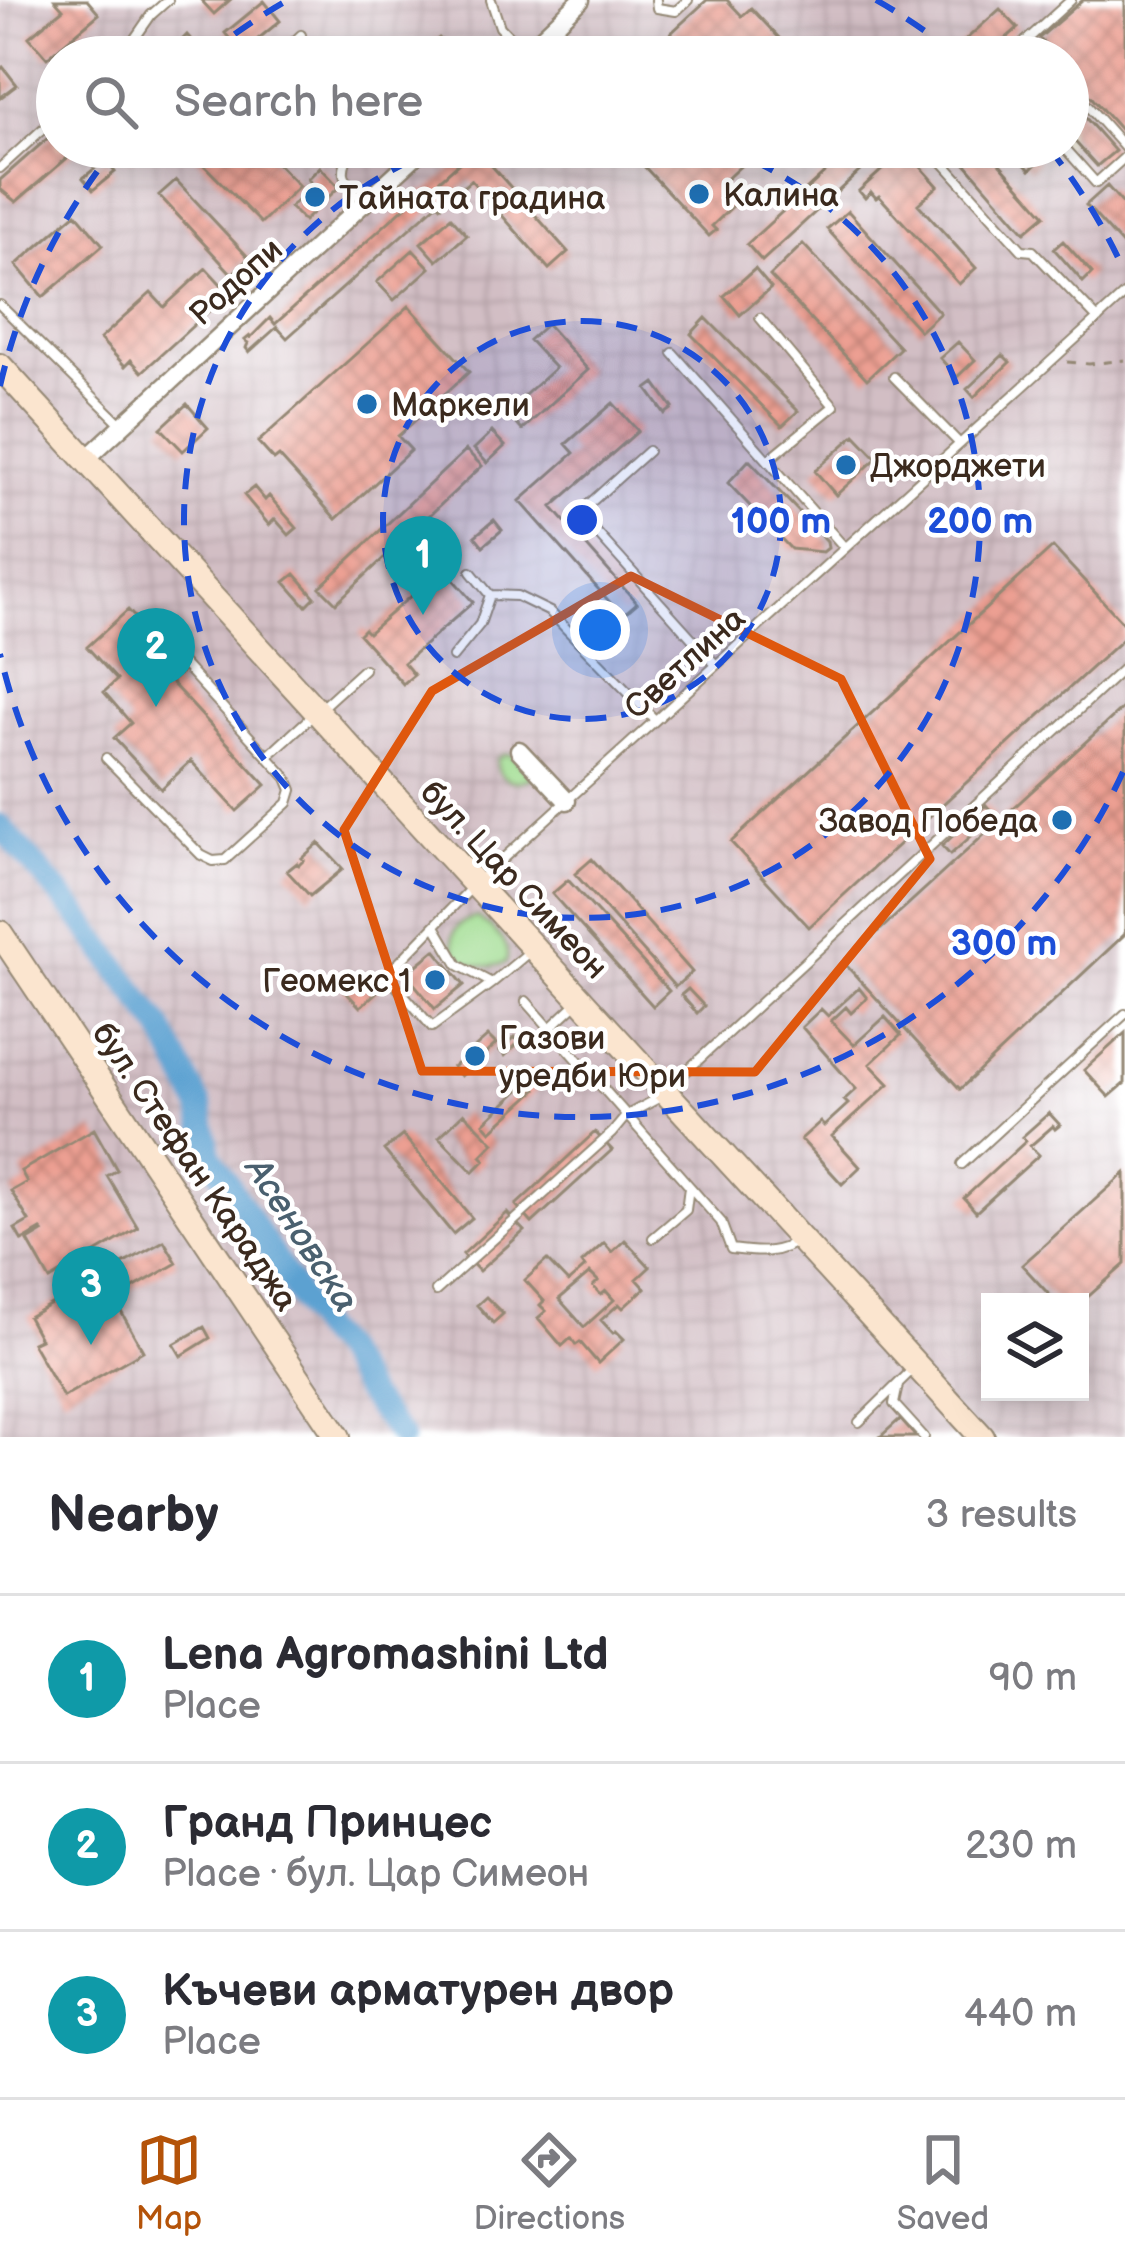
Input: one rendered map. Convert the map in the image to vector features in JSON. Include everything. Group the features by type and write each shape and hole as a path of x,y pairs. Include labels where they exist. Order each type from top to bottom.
{"main road":[{"name":"бул. Цар Симеон","path":"0,366 982,1437"},
{"name":"бул. Стефан Караджа","path":"0,932 332,1435"}],"street":[{"path":"543,36 581,0"},
{"name":"Родопи","path":"85,460 403,168"},
{"path":"519,750 567,801"}],"lane":[{"path":"136,36 168,0"},
{"path":"491,0 507,36"},
{"path":"656,0 657,8 676,11 688,0"},
{"path":"1031,36 1071,0"},
{"path":"1089,108 1125,148"},
{"path":"0,168 36,135"},
{"path":"1083,168 1096,183 1123,163"},
{"path":"344,168 347,184 365,204"},
{"path":"948,168 1022,250 1034,250 1098,319"},
{"name":"Светлина","path":"492,983 432,1027 387,975 475,884 1125,294"},
{"path":"0,305 121,424"},
{"path":"760,318 833,406 768,460"},
{"path":"673,352 845,548"},
{"path":"894,377 960,444"},
{"path":"648,451 579,513 716,665"},
{"path":"471,572 490,596"},
{"path":"453,657 480,623 490,596"},
{"path":"490,596 517,596 550,612 655,720"},
{"path":"106,758 201,855 213,861 225,860 288,803 292,790 268,755 144,621"},
{"path":"436,1291 627,1115 656,1100 1125,667"},
{"path":"268,755 364,669"},
{"path":"435,926 458,965 492,983 534,948"},
{"path":"550,1028 581,999"},
{"path":"526,1001 721,1222 731,1249 773,1251 790,1247 800,1238"},
{"path":"962,1163 1125,1014"},
{"path":"653,1238 686,1210 689,1186"},
{"path":"859,1422 916,1365"},
{"path":"898,1384 893,1404 924,1437"}],"path":[{"path":"1052,361 1125,360"}],"highlighted area":[{"path":"631,576 841,679 930,859 755,1072 422,1071 344,830 432,691"}],"shaded area":[{"path":"0,0 1125,0 1125,1437 0,1437"}],"green space":[{"path":"503,754 511,754 534,776 521,781 504,777 497,766"},
{"path":"477,917 504,943 506,963 474,964 455,950 455,931"}],"building":[{"path":"55,0 87,0 99,14 73,36 36,36 36,45 29,37 63,9"},
{"path":"201,0 230,0 214,14"},
{"path":"707,0 727,0 742,16 751,8 777,36 668,36"},
{"path":"1083,0 1125,0 1125,135 1089,95 1089,36 1041,36"},
{"path":"264,1 280,21 262,36 225,33"},
{"path":"1000,9 1018,28 1009,36 970,36"},
{"path":"3,67 17,85 0,98 0,70"},
{"path":"1089,122 1115,151 1097,166 1089,157"},
{"path":"36,148 36,168 56,168 16,202 0,189 0,180"},
{"path":"95,168 115,172 93,190 83,178"},
{"path":"207,168 281,168 299,186 261,223"},
{"name":"Тайната градина","path":"321,168 339,187 304,221 290,207 313,185 308,179"},
{"path":"453,168 494,168 568,252 549,269 471,180 441,206 438,203 287,338 277,327 249,352 245,340 270,318 275,324"},
{"name":"Калина","path":"646,168 738,168 720,185 737,202 712,226 716,230 709,236"},
{"path":"830,168 863,168 762,261 747,244"},
{"path":"884,168 922,168 938,186 918,204 976,268 959,284 879,196 871,192 865,198 859,191"},
{"path":"969,168 1004,168 1045,215 1025,232"},
{"path":"176,180 249,258 232,274 159,195"},
{"path":"1107,186 1125,206 1125,248 1086,205"},
{"path":"848,211 940,313 920,331 827,229"},
{"path":"76,213 103,245 43,297 16,265"},
{"path":"451,217 467,235 437,261 421,243"},
{"path":"1063,241 1092,273 1083,282 1054,249"},
{"path":"803,244 900,348 867,379 770,276"},
{"path":"413,250 430,268 394,300 377,282"},
{"path":"206,268 229,293 142,372 131,360 125,366 100,339 151,293 164,307"},
{"path":"755,269 771,288 740,315 724,296"},
{"name":"Маркели","path":"409,306 469,372 398,436 411,450 336,519 279,456 274,460 258,442"},
{"path":"706,318 798,411 782,426 691,334"},
{"path":"547,324 588,370 522,430 506,412 555,368 529,340"},
{"path":"958,342 975,360 957,377 940,358"},
{"path":"1003,355 1010,362 974,397 967,389"},
{"path":"655,383 673,408 665,414 647,389"},
{"path":"613,403 638,431 552,507 637,603 622,616 520,501 574,453 566,444"},
{"path":"187,404 208,428 183,451 161,428"},
{"path":"492,432 505,446 487,463 474,449"},
{"name":"Джорджети","path":"855,435 877,458 836,495 815,471"},
{"path":"466,450 482,466 336,603 320,587"},
{"path":"749,460 827,541 828,548 823,552 791,549 728,483"},
{"path":"254,487 265,500 269,496 297,528 289,535 275,519 269,525 244,495"},
{"path":"494,520 502,530 483,546 475,536"},
{"path":"1053,547 1125,625 1125,637 809,927 731,842"},
{"path":"443,568 473,602 404,663 414,675 403,684 359,634 364,629 368,633"},
{"path":"295,574 315,597 306,606 285,582"},
{"path":"128,610 184,670 171,682 266,785 237,811 191,761 161,789 114,738 131,723 104,692 117,680 87,647"},
{"name":"Завод Победа","path":"1125,706 1125,934 960,1089 844,963"},
{"path":"986,805 995,815 950,855 942,846"},
{"path":"319,843 343,869 310,896 287,871"},
{"path":"592,859 692,972 675,987 575,874"},
{"path":"568,880 669,991 653,1006 552,894"},
{"name":"Геомекс 1","path":"435,950 464,985 435,1009 406,974"},
{"path":"361,973 378,991 360,1007 343,989"},
{"path":"859,988 867,998 851,1013 846,1007 831,1021 854,1045 885,1017 901,1035 870,1064 889,1084 832,1136 860,1167 842,1184 801,1139 820,1122 824,1126 848,1104 844,1100 856,1089 802,1027 821,1009 828,1016"},
{"path":"688,989 704,1006 697,1013 681,995"},
{"path":"1125,1033 1125,1083 1109,1097 1084,1070"},
{"name":"Газови уредби Юри","path":"488,1036 496,1044 461,1076 453,1067"},
{"path":"515,1037 519,1042 505,1056 500,1051"},
{"path":"528,1082 536,1090 491,1131 484,1123"},
{"path":"464,1113 494,1143 473,1172 439,1137"},
{"path":"1049,1113 1060,1125 1030,1146 1039,1155 976,1212 964,1198"},
{"path":"94,1129 117,1170 107,1176 138,1228 50,1280 28,1241 43,1232 22,1241 15,1229 29,1221 11,1191 27,1182 21,1171"},
{"path":"595,1132 612,1150 532,1223 516,1205"},
{"path":"403,1135 472,1218 453,1234 384,1150"},
{"path":"1125,1173 1125,1264 1089,1296 1048,1293 1022,1265"},
{"path":"507,1213 524,1231 479,1271 463,1254"},
{"path":"625,1240 650,1267 637,1279 645,1288 601,1320 624,1339 598,1363 580,1342 576,1345 571,1338 562,1346 538,1318 546,1311 540,1305 544,1301 525,1280 547,1260 568,1282 604,1243 612,1252","holes":["590,1273 598,1281 593,1286 614,1300 584,1327 559,1299"]},
{"path":"164,1241 177,1263 114,1299 143,1351 63,1397 32,1343 40,1339 28,1317"},
{"path":"486,1297 503,1314 493,1323 477,1305"},
{"path":"204,1327 210,1338 181,1356 174,1344"},
{"path":"900,1419 916,1437 880,1437"}],"waterway":[{"name":"Асеновска","path":"0,826 78,915 162,1029 200,1105 210,1155 319,1329 401,1437"}],"place":[{"name":"Калина","path":"699,194"},
{"name":"Тайната градина","path":"315,197"},
{"name":"Маркели","path":"367,404"},
{"name":"Джорджети","path":"846,465"},
{"name":"Lena Agromashini Ltd","path":"423,615"},
{"name":"Гранд Принцес","path":"156,707"},
{"name":"Завод Победа","path":"1062,820"},
{"name":"Геомекс 1","path":"435,980"},
{"name":"Газови уредби Юри","path":"475,1056"},
{"name":"Къчеви арматурен двор","path":"91,1345"}]}
